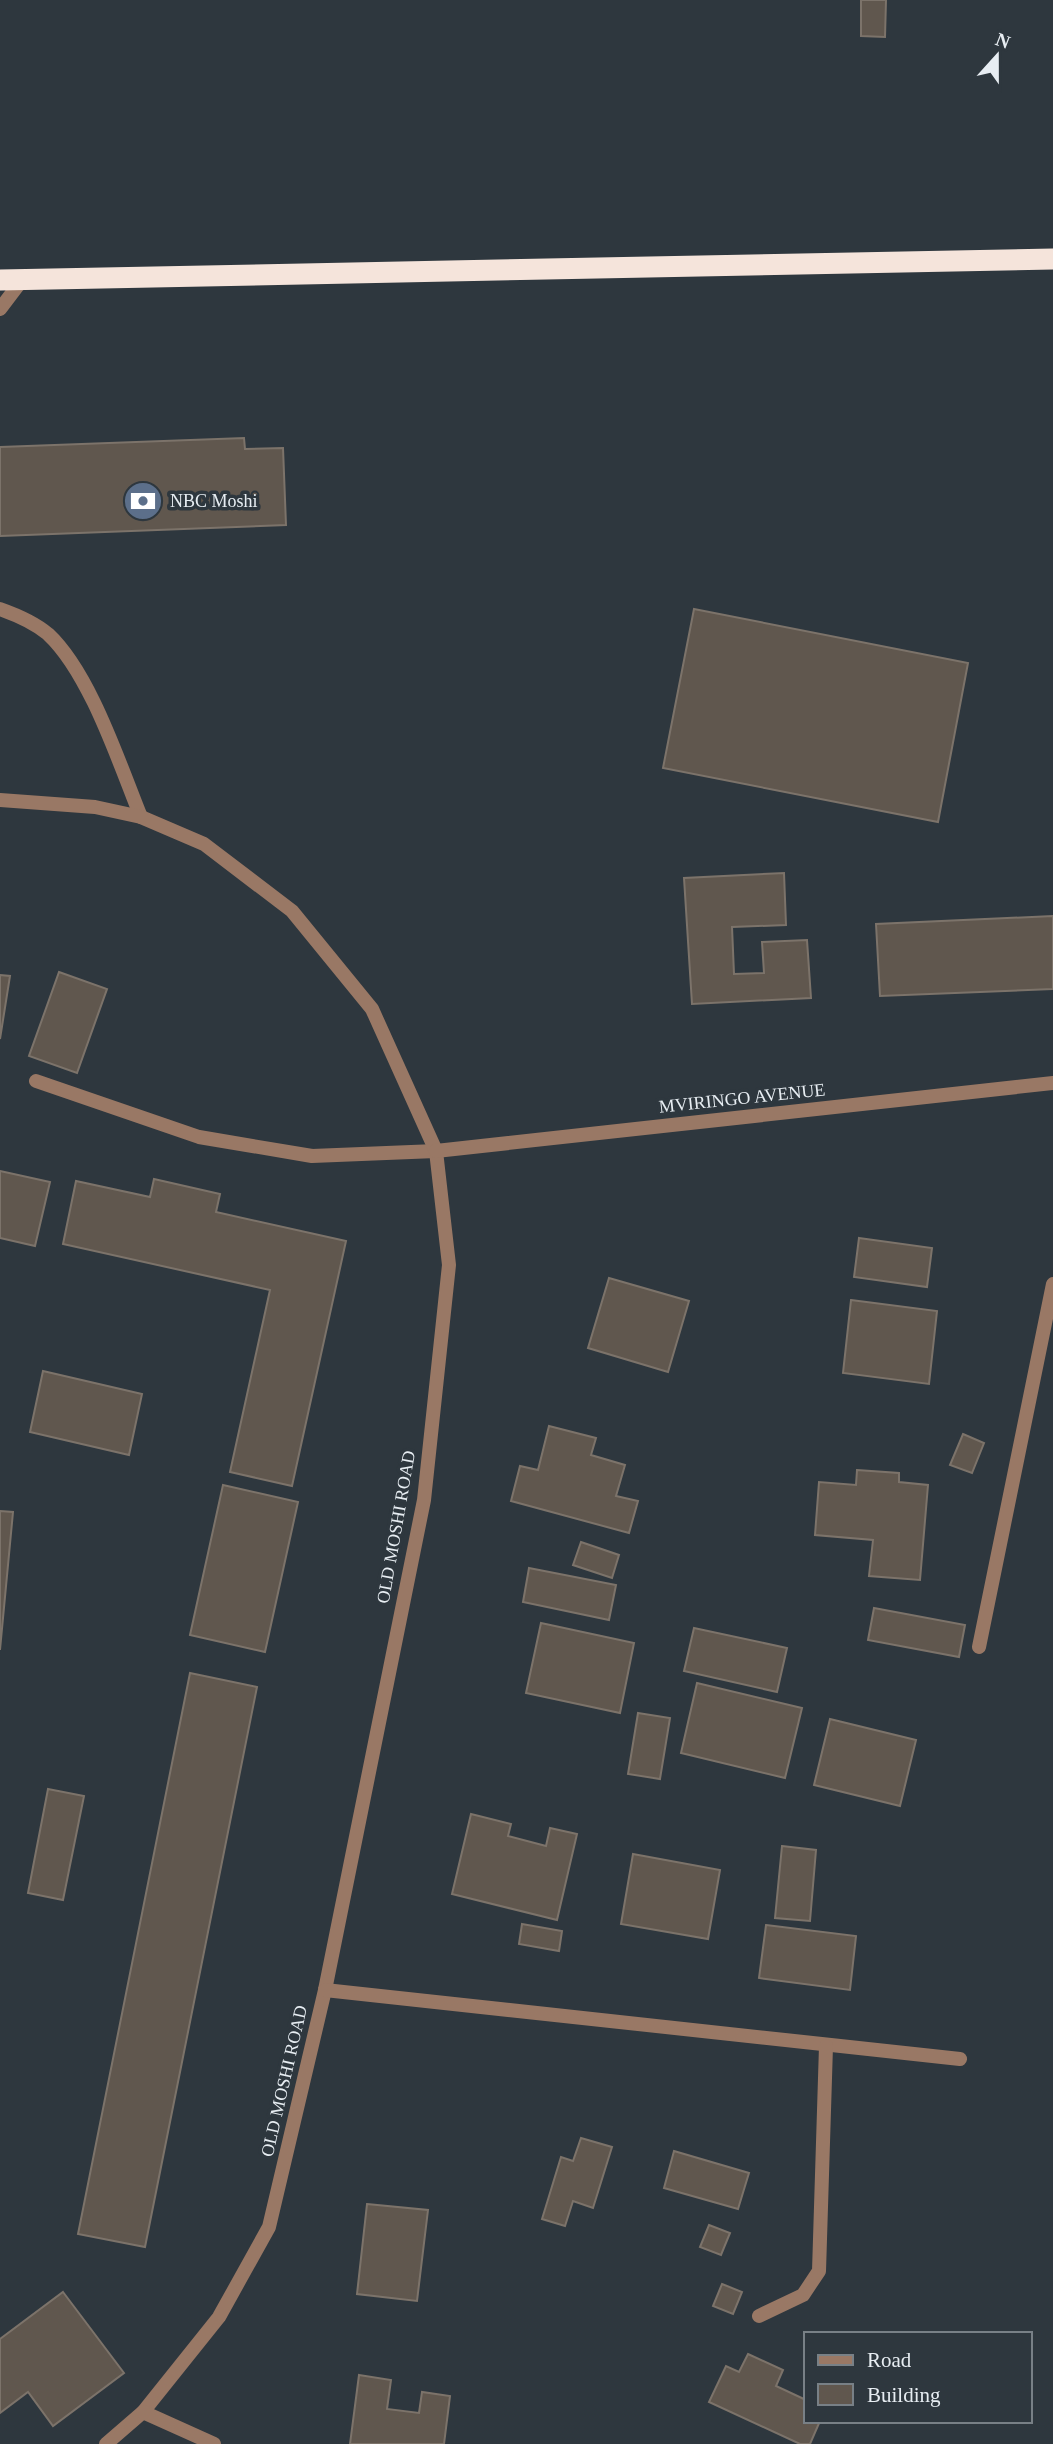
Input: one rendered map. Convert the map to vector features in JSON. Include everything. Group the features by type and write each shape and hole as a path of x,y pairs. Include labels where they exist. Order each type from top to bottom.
{"highway":[{"path":"0,280 1053,259"}],"street":[{"path":"0,309 22,280"},
{"path":"0,609 27,619 64,652 100,716 141,817"},
{"name":"OLD MOSHI ROAD","path":"0,800 95,807 141,817 204,844 292,911 372,1009 436,1151 449,1265 424,1500 325,1990 268,2227 219,2317 143,2412 106,2444"},
{"name":"MVIRINGO AVENUE","path":"36,1081 199,1137 299,1154 436,1151 1053,1083"},
{"path":"979,1647 1053,1284"},
{"path":"325,1990 960,2059"},
{"path":"759,2316 803,2295 819,2271 826,2046"},
{"path":"143,2412 214,2444"}],"building":[{"path":"861,0 886,0 885,37 861,36"},
{"name":"NBC Moshi","path":"244,438 245,449 283,448 286,525 0,536 0,447"},
{"path":"694,609 968,663 938,822 663,768"},
{"path":"784,873 786,925 732,927 734,974 764,973 762,942 807,940 811,998 692,1004 684,878"},
{"path":"1053,916 1053,989 880,996 876,924"},
{"path":"59,972 107,989 77,1073 29,1056"},
{"path":"0,975 10,976 0,1039"},
{"path":"0,1171 50,1182 35,1246 0,1238"},
{"path":"154,1179 220,1194 216,1212 346,1241 292,1486 230,1472 270,1290 63,1244 76,1181 150,1197"},
{"path":"859,1238 932,1248 927,1287 854,1277"},
{"path":"609,1278 689,1301 668,1372 588,1348"},
{"path":"851,1300 937,1311 929,1384 843,1373"},
{"path":"43,1371 142,1394 129,1455 30,1432"},
{"path":"549,1426 596,1438 591,1455 625,1465 616,1496 638,1501 629,1533 511,1501 520,1466 538,1470"},
{"path":"963,1434 984,1443 972,1473 950,1465"},
{"path":"857,1470 899,1473 899,1482 928,1485 920,1580 869,1576 873,1540 815,1535 819,1482 856,1485"},
{"path":"223,1485 298,1502 265,1652 190,1635"},
{"path":"0,1511 13,1512 0,1650"},
{"path":"581,1542 619,1555 612,1578 573,1565"},
{"path":"529,1568 616,1585 609,1620 523,1602"},
{"path":"874,1608 965,1625 959,1657 868,1640"},
{"path":"541,1623 634,1643 620,1713 526,1693"},
{"path":"694,1628 787,1648 777,1692 684,1671"},
{"path":"190,1673 257,1687 145,2247 78,2234"},
{"path":"697,1683 802,1708 785,1778 681,1753"},
{"path":"638,1713 670,1718 660,1779 628,1774"},
{"path":"830,1719 916,1740 900,1806 814,1785"},
{"path":"48,1789 84,1796 63,1900 28,1893"},
{"path":"471,1814 511,1824 508,1836 546,1846 550,1828 577,1834 557,1920 452,1894"},
{"path":"782,1846 816,1850 810,1921 775,1918"},
{"path":"633,1854 720,1870 708,1939 621,1924"},
{"path":"522,1924 562,1931 559,1951 519,1944"},
{"path":"766,1925 856,1936 850,1990 759,1978"},
{"path":"581,2138 612,2147 593,2208 573,2201 565,2226 542,2219 561,2157 573,2161"},
{"path":"674,2151 749,2173 738,2209 664,2188"},
{"path":"367,2204 428,2210 417,2301 357,2294"},
{"path":"709,2225 730,2233 721,2255 700,2247"},
{"path":"722,2284 742,2292 733,2314 713,2306"},
{"path":"63,2292 124,2373 53,2426 28,2392 0,2413 0,2339"},
{"path":"748,2354 783,2370 776,2386 804,2399 804,2423 819,2423 810,2444 800,2444 709,2402 726,2366 739,2372"},
{"path":"359,2375 391,2380 387,2409 419,2413 422,2392 450,2396 444,2444 350,2444"}],"place":[{"name":"NBC Moshi","path":"143,501"}]}
